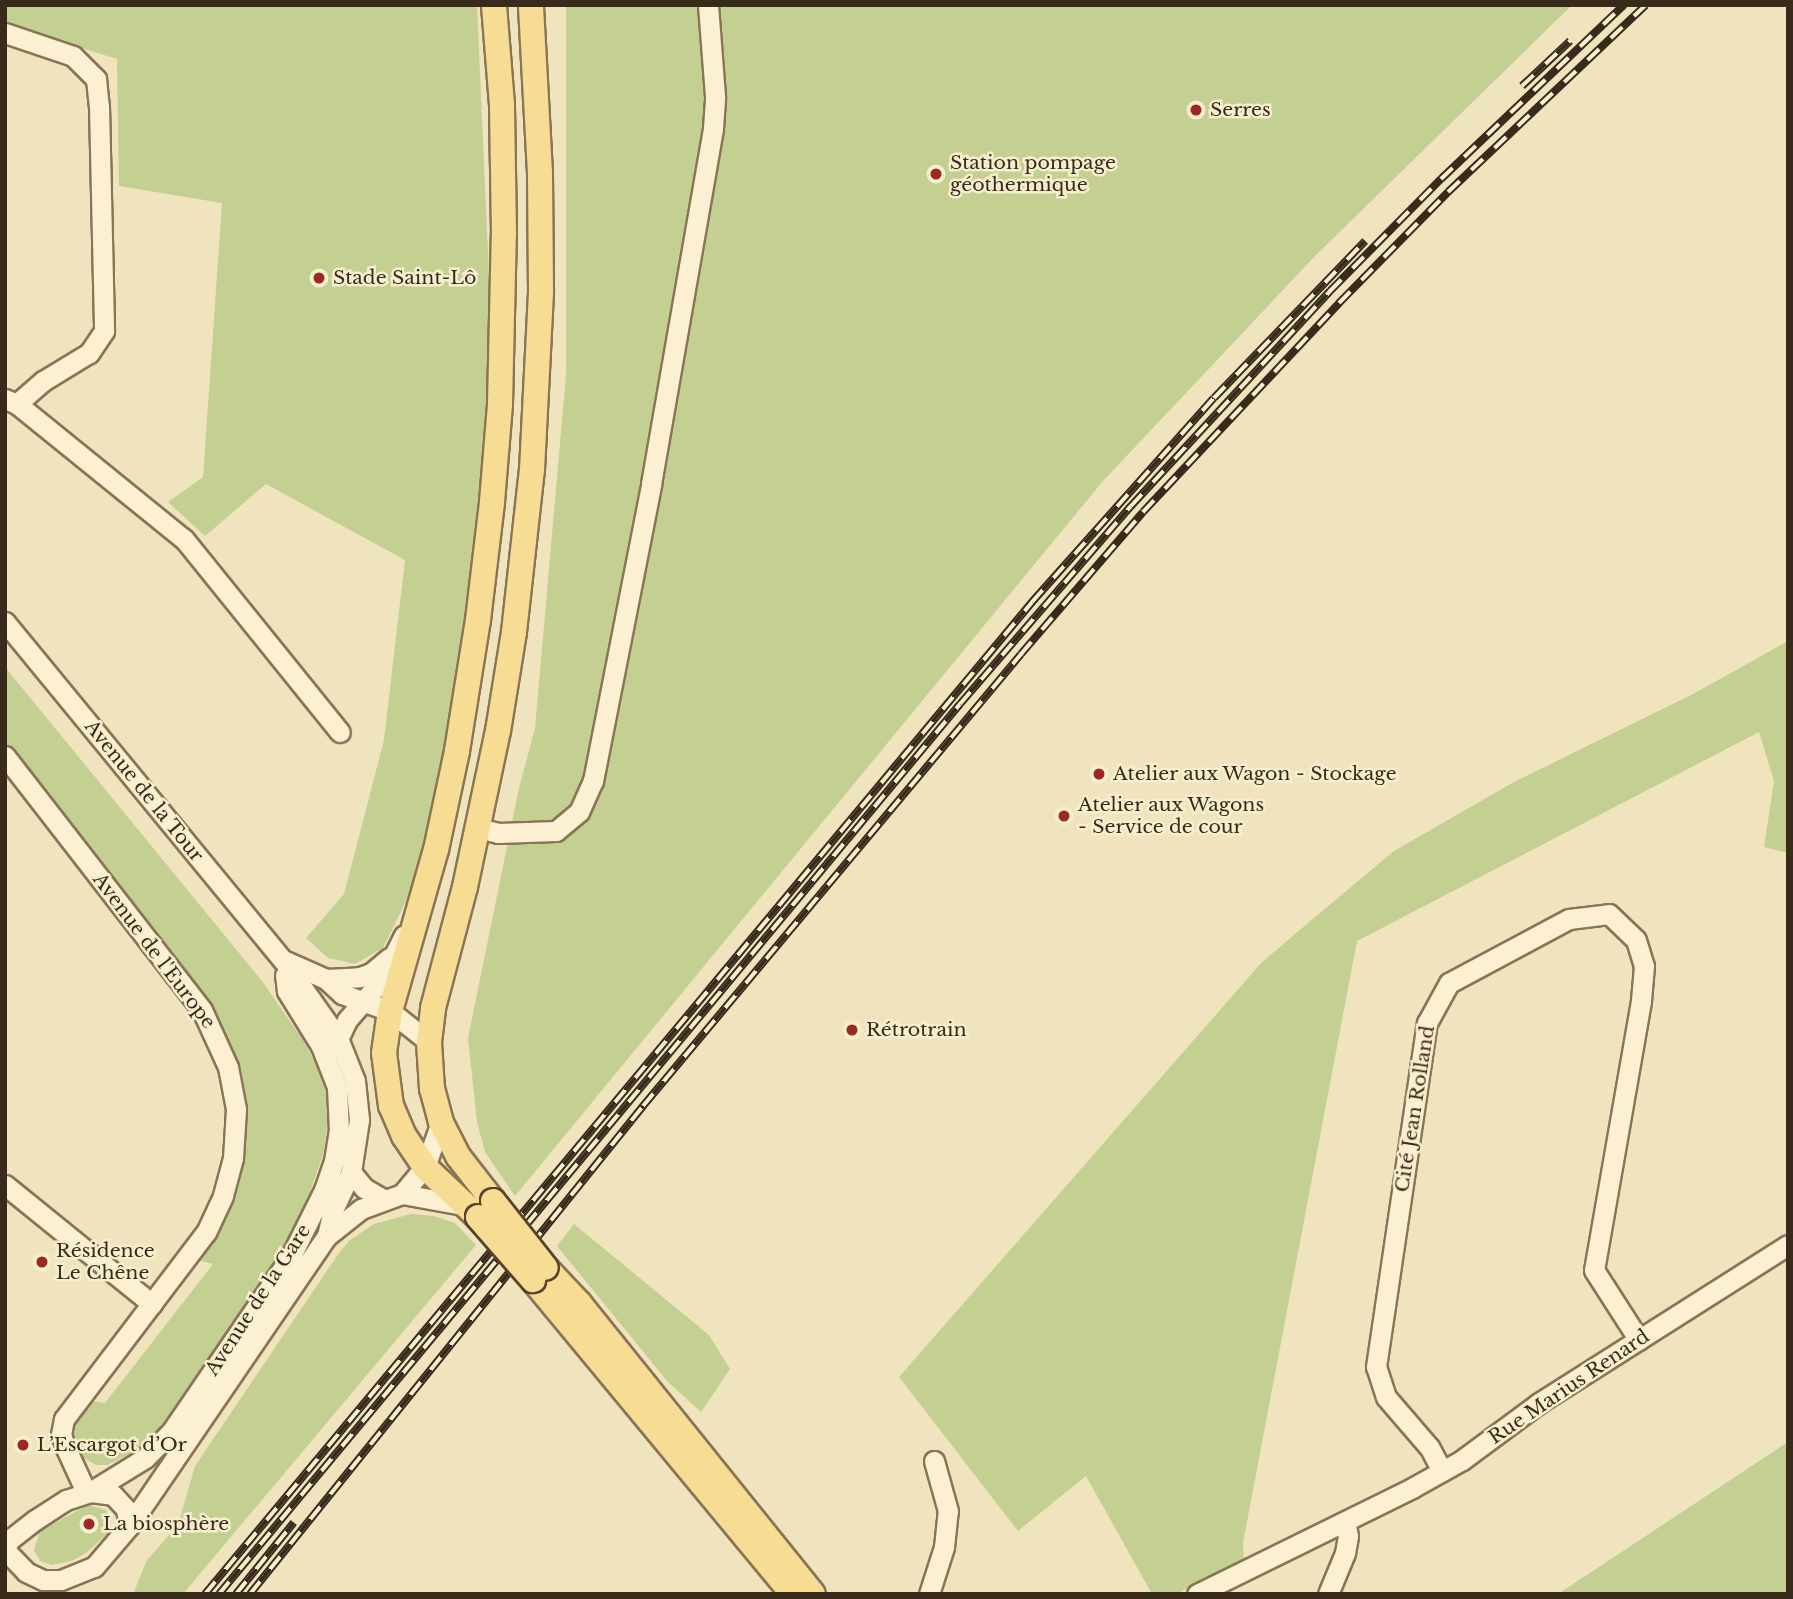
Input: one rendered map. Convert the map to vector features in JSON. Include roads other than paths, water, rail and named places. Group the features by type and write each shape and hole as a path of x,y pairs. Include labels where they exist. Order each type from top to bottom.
{"main road":[{"path":"494,5 502,105 504,234 500,404 492,502 467,693 436,850 390,1011 384,1053 387,1089 400,1130 425,1167 478,1208 540,1274 748,1525 813,1594"},
{"path":"478,1208 442,1122 432,1089 429,1042 435,1000 478,828 514,632 533,444 541,290 540,199 531,5"},
{"path":"748,1525 793,1594"}],"street":[{"path":"478,828 498,832 556,831 579,812 593,781 651,484 713,128 715,96 708,5"},
{"path":"5,33 73,56 96,79 99,106 104,331 89,353 11,402 184,539 340,732"},
{"name":"Avenue de la Tour","path":"5,622 283,960 338,1038"},
{"name":"Avenue de l'Europe","path":"5,756 202,1010 228,1067 236,1125 233,1158 223,1196 206,1232 68,1413 61,1427 64,1444 88,1492"},
{"path":"328,1062 347,1020 381,981 420,907"},
{"name":"Cité Jean Rolland","path":"1442,1471 1429,1447 1386,1397 1376,1367 1427,1023 1449,983 1569,919 1609,914 1636,940 1644,966 1641,1001 1594,1270 1639,1340"},
{"name":"Avenue de la Tour","path":"326,979 348,979 371,973 395,953"},
{"name":"Avenue de la Tour","path":"283,960 326,979 342,994 390,1011 429,1042"},
{"name":"Avenue de la Tour","path":"283,960 287,991 328,1062"},
{"name":"Avenue de la Gare","path":"327,1236 333,1210 351,1172 358,1139 358,1101 350,1065 338,1038"},
{"name":"Avenue de la Gare","path":"328,1062 337,1087 337,1146 324,1190 303,1236 160,1445 145,1458 88,1492 58,1505 6,1546 26,1572 43,1580 61,1580 94,1567 129,1527 327,1236 353,1214 393,1196 425,1167 442,1122"},
{"path":"351,1172 364,1188 393,1196 478,1208"},
{"path":"5,1185 152,1304"},
{"name":"Rue Marius Renard","path":"1197,1594 1442,1471 1539,1404 1788,1245"},
{"path":"929,1594 944,1547 948,1511 934,1461"},
{"path":"88,1492 113,1495 126,1509 129,1527"},
{"path":"1328,1594 1345,1553 1348,1536 1345,1521"}],"railway":[{"path":"219,1594 960,704 1131,506 1330,291 1441,179 1624,5"},
{"path":"250,1594 643,1106 1143,512 1339,303 1448,192 1646,5"},
{"path":"1522,86 1570,41"},
{"path":"205,1594 1032,602 1214,398 1365,241"},
{"path":"236,1594 294,1522"}],"place":[{"name":"Serres","path":"1196,110"},
{"name":"Station pompage géothermique","path":"936,174"},
{"name":"Stade Saint-Lô","path":"319,278"},
{"name":"Atelier aux Wagon - Stockage","path":"1099,774"},
{"name":"Atelier aux Wagons - Service de cour","path":"1064,816"},
{"name":"Rétrotrain","path":"852,1030"},
{"name":"Résidence Le Chêne","path":"42,1262"},
{"name":"L’Escargot d’Or","path":"23,1445"},
{"name":"La biosphère","path":"89,1524"}]}
